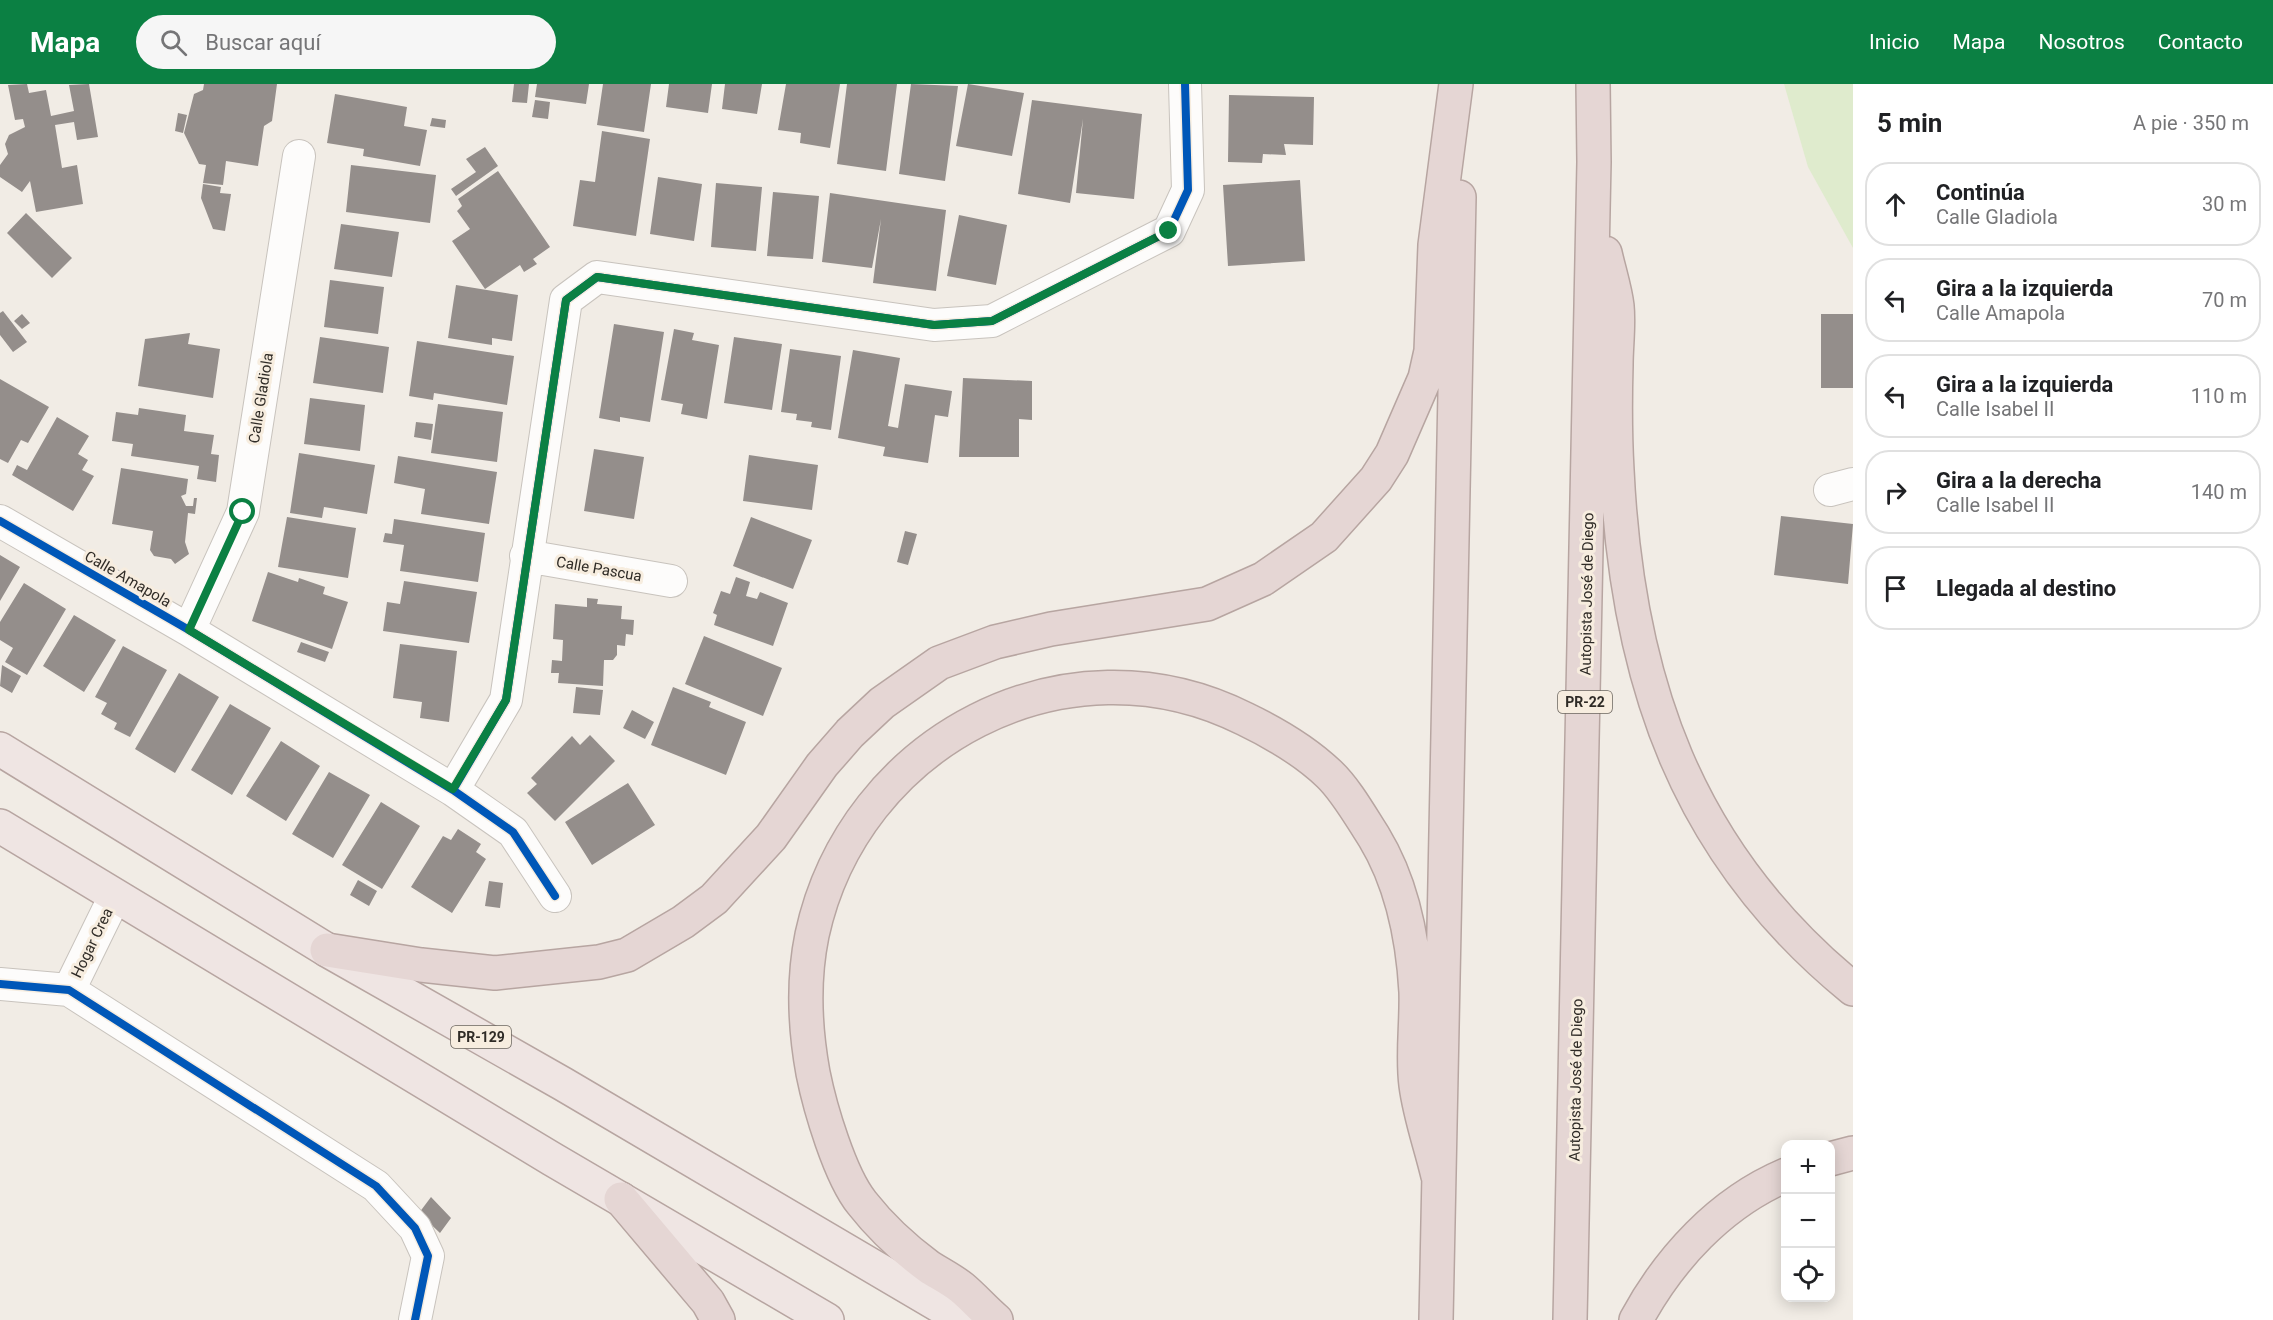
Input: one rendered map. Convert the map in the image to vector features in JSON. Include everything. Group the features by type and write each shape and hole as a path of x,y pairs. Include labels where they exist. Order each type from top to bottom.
{"highway":[{"path":"327,950 421,965 495,973 599,962 627,955 683,922 714,899 771,837 822,765 850,733 882,703 939,663 995,642 1051,629 1207,604 1263,579 1324,537 1369,486 1392,454 1425,378 1431,351 1435,244 1457,84"},
{"path":"1436,1320 1457,363 1457,84"},
{"name":"Autopista José de Diego","path":"1570,1320 1594,204 1593,84"},
{"path":"1594,204 1617,307 1615,418 1618,489 1633,616 1648,683 1671,750 1693,798 1727,852 1797,939 1853,989"},
{"path":"996,1320 961,1288 927,1265 860,1201 838,1154 819,1103 810,1057 806,1017 808,973 812,935 841,857 863,819 886,789 917,759 952,733 996,710 1043,694 1083,688 1124,687 1212,702 1279,738 1332,776 1374,837 1403,904 1416,992 1416,1085 1438,1176"},
{"path":"1835,1158 1853,1153"},
{"path":"1636,1320 1673,1261 1700,1234 1732,1207 1768,1182 1781,1177"},
{"path":"621,1199 708,1302 718,1320"}],"main road":[{"name":"PR-129","path":"0,749 327,950 563,1084 964,1320"},
{"path":"0,826 826,1320"}],"street":[{"path":"453,789 506,700 566,300 597,277 934,325 992,321 1169,231 1188,190 1185,84"},
{"name":"Calle Gladiola","path":"189,630 243,512 299,156"},
{"name":"Calle Amapola","path":"0,521 189,630 453,789 513,832 555,896"},
{"name":"Calle Pascua","path":"526,556 671,581"},
{"name":"Hogar Crea","path":"69,990 115,896"},
{"path":"0,984 69,990 376,1186 415,1228 428,1256 415,1320"}],"green space":[{"path":"1784,84 1853,84 1853,248 1808,167"}],"building":[{"path":"27,84 29,93 46,90 51,116 74,111 69,85 89,84 98,137 77,140 74,122 55,125 62,168 77,165 83,204 36,212 30,181 22,192 0,177 0,165 8,154 5,144 9,135 25,127 23,119 15,120 8,85"},
{"path":"204,84 277,84 272,121 264,126 258,166 226,161 223,185 203,183 206,165 199,164 184,133 194,94 203,90"},
{"path":"514,84 529,84 527,103 512,102"},
{"path":"537,84 589,84 586,104 535,97"},
{"path":"603,84 651,84 644,132 597,125"},
{"path":"669,84 712,84 708,113 666,107"},
{"path":"725,84 762,84 757,114 722,109"},
{"path":"786,84 840,84 830,148 800,143 801,133 778,130"},
{"path":"847,84 897,84 886,171 837,164"},
{"path":"911,84 958,86 945,181 899,174"},
{"path":"968,84 1024,93 1012,156 956,146"},
{"path":"335,94 407,107 404,126 427,130 420,166 363,156 364,149 327,143"},
{"path":"1229,95 1314,97 1313,145 1284,144 1286,155 1263,154 1262,163 1228,162"},
{"path":"535,100 550,102 548,119 532,117"},
{"path":"1032,100 1142,114 1134,199 1076,193 1083,119 1070,203 1018,194"},
{"path":"178,113 187,115 183,133 175,131"},
{"path":"432,118 446,120 445,128 430,126"},
{"path":"602,131 650,139 636,236 573,226 580,180 595,182"},
{"path":"485,147 498,166 456,196 451,189 476,172 466,159"},
{"path":"351,165 436,175 430,223 346,212"},
{"path":"498,171 550,247 533,259 537,264 524,272 520,265 485,289 452,241 470,229 457,211 462,206 458,199"},
{"path":"658,177 702,184 694,241 650,234"},
{"path":"1300,180 1305,261 1228,266 1223,185"},
{"path":"716,183 762,187 756,251 711,247"},
{"path":"203,184 221,187 220,193 231,194 225,231 213,229 201,198"},
{"path":"773,192 819,196 813,259 767,256"},
{"path":"830,193 946,210 936,291 873,283 881,219 872,268 822,262"},
{"path":"26,213 72,258 52,278 7,233"},
{"path":"959,215 1007,225 996,285 947,276"},
{"path":"341,224 399,232 392,277 334,269"},
{"path":"330,280 384,287 378,334 324,327"},
{"path":"456,285 518,295 512,341 492,338 492,345 448,338"},
{"path":"3,311 27,342 13,352 0,335 0,313"},
{"path":"22,314 30,323 22,329 14,321"},
{"path":"1821,314 1853,314 1853,388 1821,388"},
{"path":"614,324 664,332 650,422 620,417 620,422 599,418"},
{"path":"674,329 694,333 692,340 719,345 707,419 681,414 683,404 661,400"},
{"path":"190,333 188,344 220,349 213,398 138,386 145,339"},
{"path":"320,337 389,347 383,393 313,383"},
{"path":"734,337 782,344 772,410 724,403"},
{"path":"417,341 514,356 507,405 434,393 433,400 409,396"},
{"path":"790,349 841,356 831,430 811,427 812,422 796,420 797,414 781,412"},
{"path":"853,350 900,358 888,426 898,428 905,384 952,391 948,417 935,415 928,463 883,456 885,447 838,438"},
{"path":"963,378 1032,381 1032,420 1019,419 1019,457 959,457"},
{"path":"0,379 49,407 28,443 21,440 8,463 0,459"},
{"path":"310,398 365,405 360,451 304,444"},
{"path":"438,404 503,412 497,462 431,453"},
{"path":"139,408 186,415 184,431 214,435 211,454 219,455 216,482 197,479 199,466 131,456 133,444 112,441 116,412 138,415"},
{"path":"57,417 89,436 78,454 88,460 82,470 94,476 73,511 12,475 17,465 27,470"},
{"path":"416,422 433,424 431,440 414,437"},
{"path":"594,449 644,457 634,519 584,511"},
{"path":"299,453 375,465 367,514 324,507 322,518 290,513"},
{"path":"749,455 818,465 812,510 743,501"},
{"path":"398,456 497,472 489,524 421,514 425,489 394,483"},
{"path":"121,468 188,479 186,494 181,496 186,506 193,506 194,498 197,498 195,514 188,513 185,542 189,554 175,564 171,559 154,556 150,550 153,531 112,524"},
{"path":"1781,516 1853,524 1848,584 1774,575"},
{"path":"287,517 356,528 348,578 278,567"},
{"path":"751,517 812,540 793,589 733,566"},
{"path":"394,519 485,533 478,582 400,571 404,545 383,542 385,533 392,534"},
{"path":"905,531 917,534 908,565 897,562"},
{"path":"0,555 20,567 0,601"},
{"path":"268,572 298,582 299,578 325,587 323,594 348,602 332,649 252,621"},
{"path":"736,577 750,582 746,596 757,599 760,592 788,603 773,646 714,625 717,615 713,613 721,591 730,594"},
{"path":"404,581 477,592 469,643 383,631 387,602 400,604"},
{"path":"24,583 66,609 27,675 5,662 13,648 0,640 0,622"},
{"path":"587,598 598,599 597,604 622,606 621,619 634,620 633,635 626,634 625,646 617,645 617,655 613,660 604,660 603,686 558,683 559,673 551,673 552,660 562,661 563,640 553,639 555,604 587,607"},
{"path":"74,615 116,640 84,692 43,666"},
{"path":"704,636 782,668 763,716 685,684"},
{"path":"301,642 329,652 325,662 297,652"},
{"path":"400,644 457,651 449,722 420,718 422,702 393,698"},
{"path":"123,646 167,670 130,737 114,729 117,723 101,714 107,703 95,697"},
{"path":"2,665 21,676 12,693 0,686"},
{"path":"179,673 219,697 175,773 135,749"},
{"path":"576,687 603,690 600,715 573,713"},
{"path":"673,687 711,702 709,707 746,722 726,775 651,745"},
{"path":"230,704 271,728 232,795 191,770"},
{"path":"632,710 654,722 645,739 623,728"},
{"path":"590,735 615,761 555,821 527,793 537,784 531,778 572,736 580,745"},
{"path":"281,741 320,766 286,821 246,796"},
{"path":"329,772 370,795 333,858 292,834"},
{"path":"628,783 655,825 592,865 565,822"},
{"path":"381,802 420,826 382,889 342,865"},
{"path":"458,829 481,844 476,852 486,859 452,913 411,887 443,836 451,840"},
{"path":"358,880 377,891 369,906 350,895"},
{"path":"489,881 503,883 500,908 485,906"},
{"path":"431,1197 451,1218 440,1233 419,1213"}],"cycle path":[{"path":"453,790 506,700 566,300 597,277 934,325 992,321 1169,231 1188,190 1185,84"},
{"path":"0,521 189,630 453,790 513,832 555,896"},
{"path":"0,984 69,990 376,1186 415,1228 428,1256 415,1320"}],"route":[{"path":"243,512 189,630 453,789 506,700 566,300 597,277 934,325 992,321 1169,231"}]}
